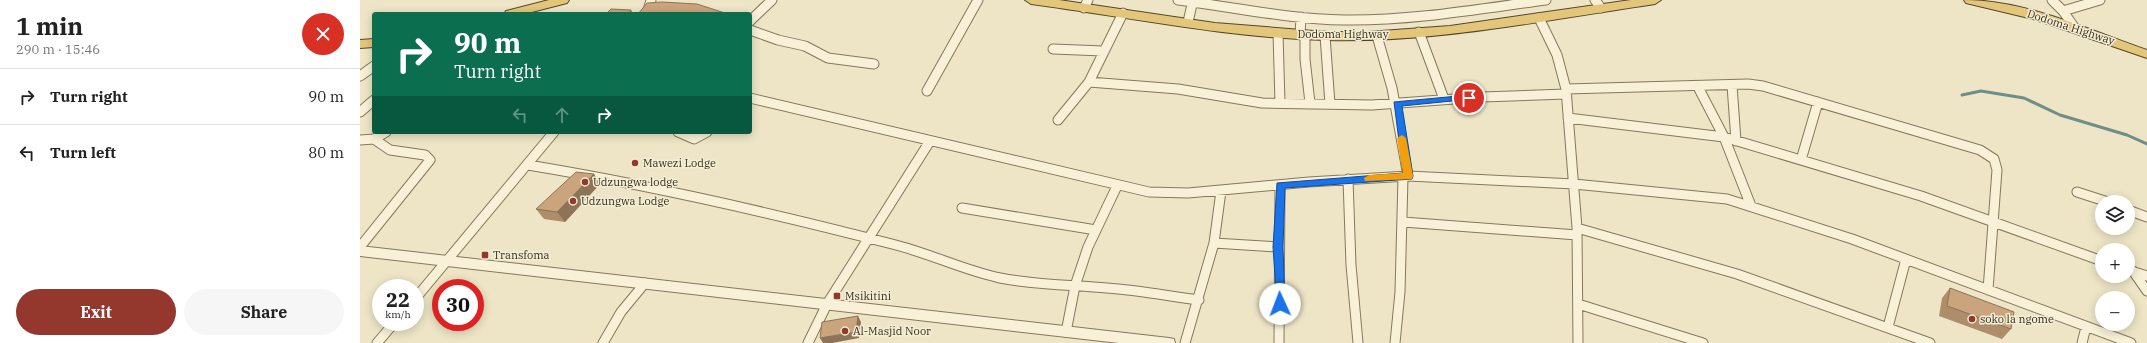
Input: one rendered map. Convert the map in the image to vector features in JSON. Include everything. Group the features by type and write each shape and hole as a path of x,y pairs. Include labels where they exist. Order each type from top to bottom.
{"highway":[{"path":"518,12 563,0"},
{"name":"Dodoma Highway","path":"1031,0 1086,4 1123,13 1278,34 1325,36 1377,36 1480,27 1539,18 1598,4 1655,0"},
{"name":"Dodoma Highway","path":"1970,0 2014,9 2074,27 2147,54"},
{"path":"360,44 372,43"}],"street":[{"path":"647,12 651,0"},
{"path":"752,19 772,0"},
{"path":"927,91 978,0"},
{"path":"1178,0 1321,20 1368,20 1448,13 1546,0"},
{"path":"2052,0 2064,11 2074,27"},
{"path":"2064,11 2100,0"},
{"path":"1188,22 1193,1"},
{"path":"1058,120 1089,82 1123,13"},
{"path":"1301,17 1310,102"},
{"path":"1539,18 1557,55 1566,92 1577,231 1578,343"},
{"path":"752,31 778,40 805,46 828,58 874,64"},
{"path":"1419,32 1444,99"},
{"path":"1278,34 1280,103"},
{"path":"1325,36 1330,104"},
{"path":"1377,36 1387,65 1397,104 1406,176 1396,343"},
{"path":"1053,49 1103,51"},
{"path":"360,76 372,67"},
{"path":"1089,82 1178,89 1262,103 1310,102 1372,105 1524,94 1732,85 1763,86 1980,150 1989,155 1996,164 1994,222 1989,254 1988,290"},
{"path":"1732,85 1736,140"},
{"path":"1698,87 1724,137 1751,206"},
{"path":"752,98 930,141 1015,159 1117,186 1149,192 1188,194 1348,179 1406,176 1574,184 1727,199 1906,259 2131,343"},
{"path":"360,112 372,102"},
{"path":"1801,160 1818,102"},
{"path":"1568,118 1724,137 1736,140 1921,196 2095,258"},
{"path":"360,140 374,139 383,134"},
{"path":"424,290 552,134"},
{"path":"683,134 694,139 703,134"},
{"path":"360,247 430,160 429,157 425,155 389,150 377,143 374,139"},
{"path":"808,343 827,304 930,141"},
{"path":"528,165 605,177 649,186 869,239 916,251 1001,279 1035,284 1121,289 1199,300"},
{"path":"1348,179 1352,265 1358,343"},
{"path":"1279,343 1280,304 1278,247 1280,185"},
{"path":"1066,332 1075,286 1096,230 1117,186"},
{"path":"1185,343 1199,300 1214,243 1221,191"},
{"path":"2077,192 2095,198"},
{"path":"962,208 1096,230"},
{"path":"2135,213 2147,217"},
{"path":"1403,222 1577,231 1737,274 1930,343"},
{"path":"1214,243 1278,247"},
{"path":"360,251 447,263 645,283 1169,343"},
{"path":"1888,327 1906,259"},
{"path":"2135,272 2147,276"},
{"path":"2135,276 2147,291"},
{"path":"604,343 621,312 645,283"},
{"path":"1578,304 1702,343"},
{"path":"2082,343 2086,327"},
{"path":"377,343 387,331"}],"building":[{"path":"662,2 697,4 722,12 640,12 647,3"},
{"path":"611,9 631,10 630,12 608,12"},
{"path":"576,172 594,174 557,212 536,209"},
{"path":"1950,288 2014,312 2011,329 1947,306"},
{"path":"858,316 856,332 820,338 822,322"}],"waterway":[{"path":"1962,95 1981,91 2024,98 2060,115 2127,135 2147,144"}],"slow traffic":[{"path":"1369,178 1408,176 1402,138"}],"place":[{"name":"Mawezi Lodge","path":"635,163"},
{"name":"Udzungwa lodge","path":"585,182"},
{"name":"Udzungwa Lodge","path":"573,201"},
{"name":"Transfoma","path":"485,255"},
{"name":"Msikitini","path":"837,296"},
{"name":"soko la ngome","path":"1972,319"},
{"name":"Al-Masjid Noor","path":"845,331"}],"route":[{"path":"1280,304 1278,247 1280,185 1348,179 1408,176 1397,104 1469,98"}]}
